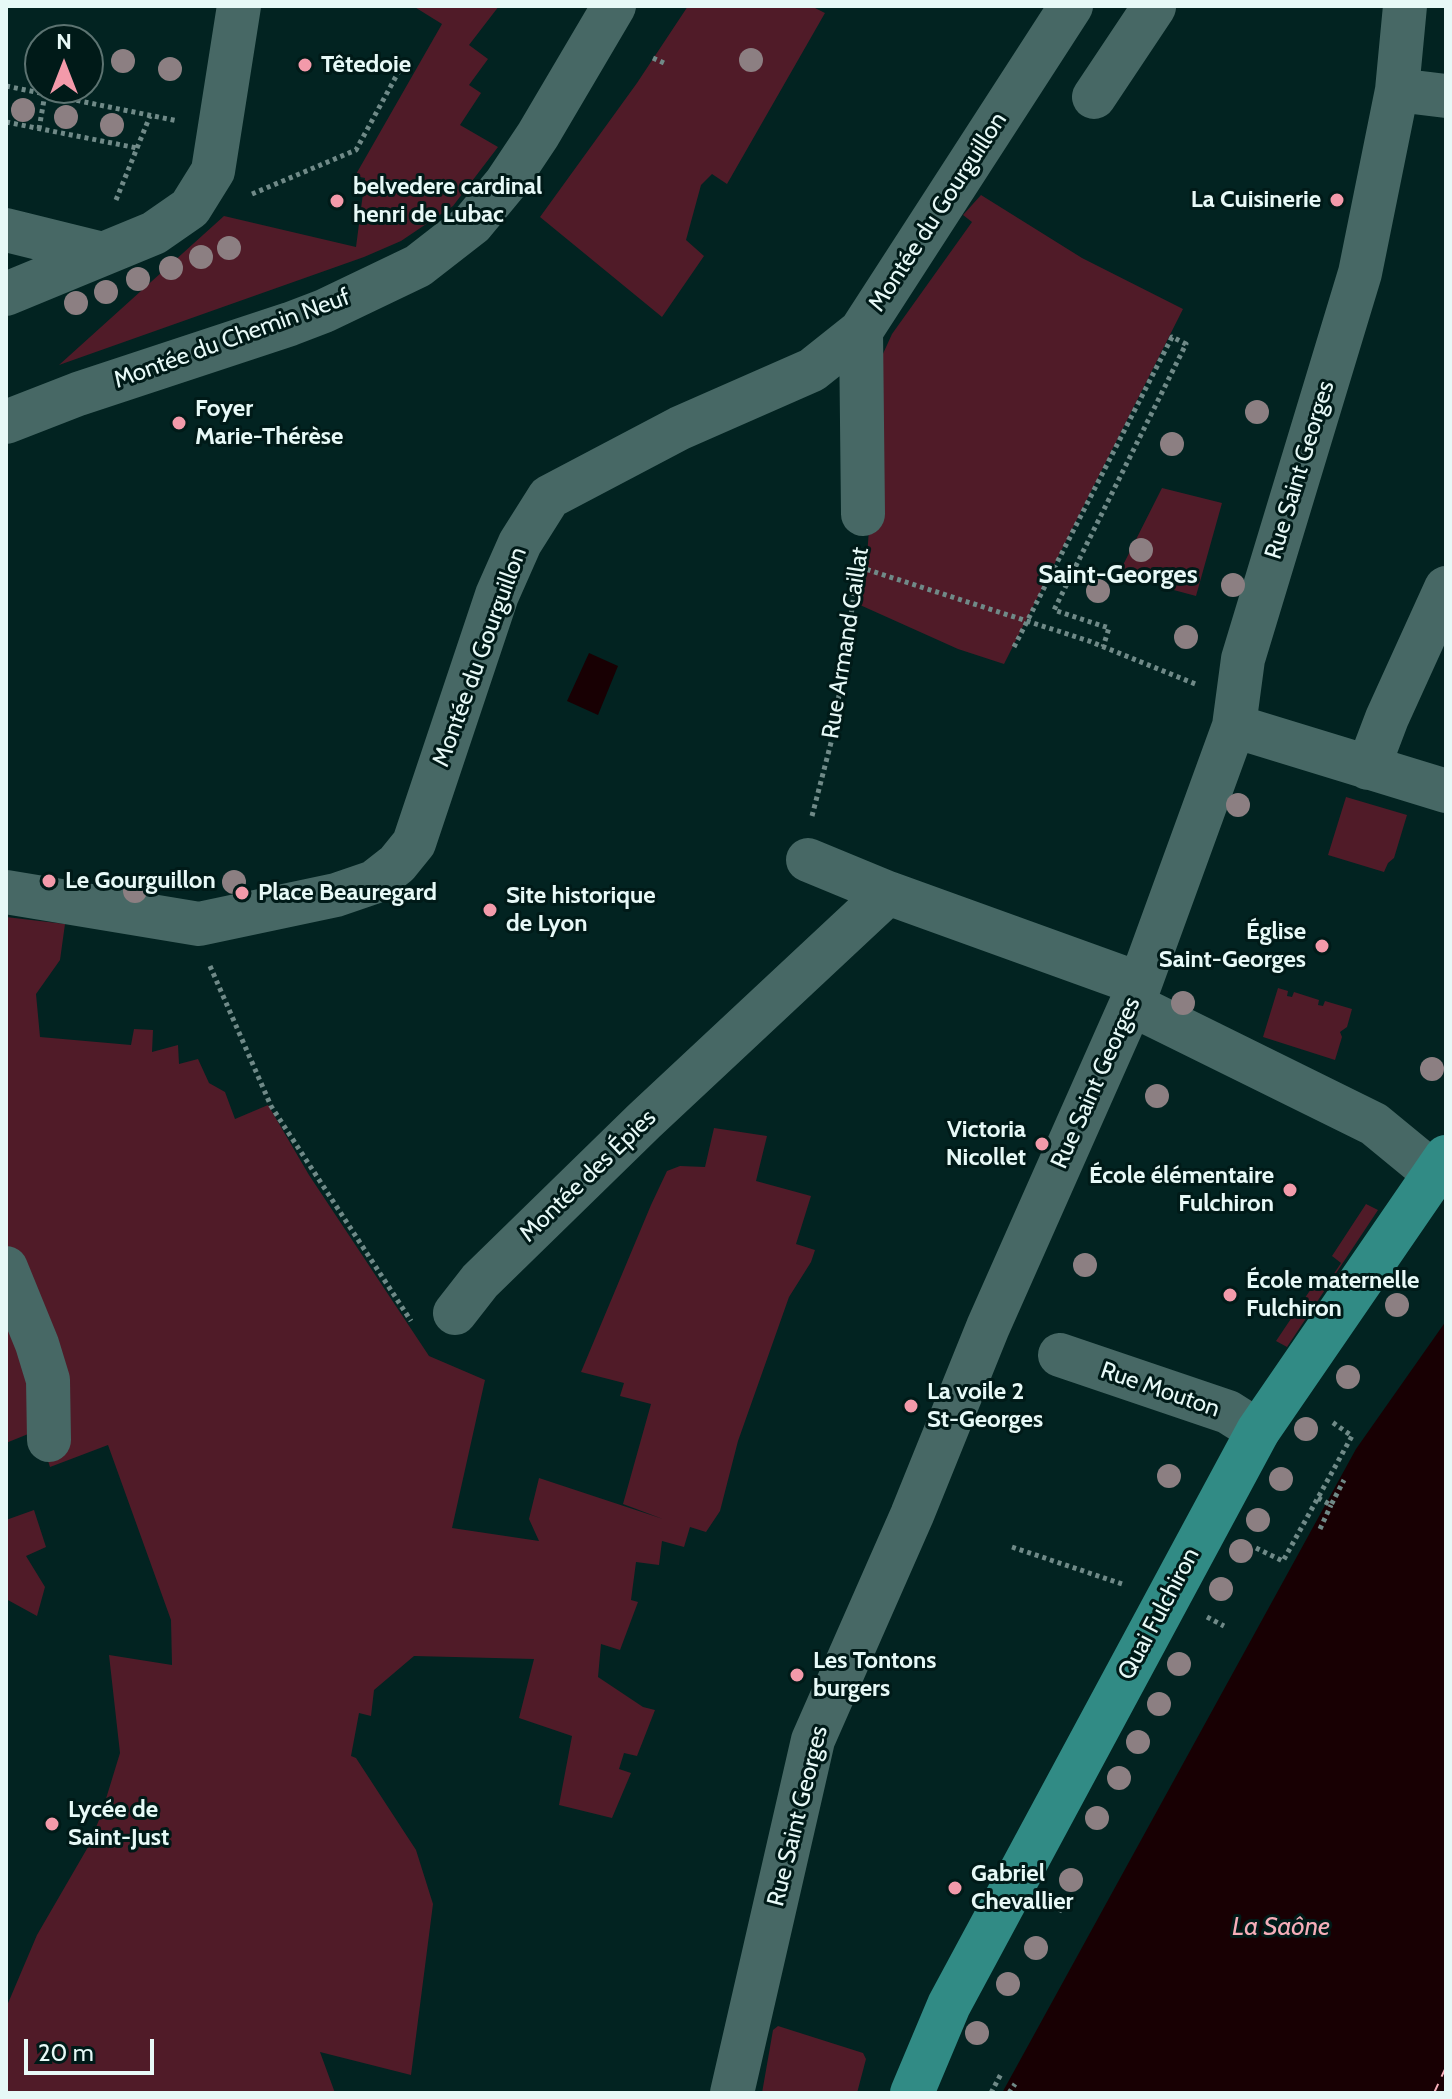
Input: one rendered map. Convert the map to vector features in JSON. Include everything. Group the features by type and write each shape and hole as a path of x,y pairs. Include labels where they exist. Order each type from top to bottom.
{"main road":[{"name":"Quai Fulchiron","path":"912,2093 949,2005 1258,1431 1432,1159"}],"street":[{"path":"6,294 154,233 190,208 213,171 239,6"},
{"name":"Montée du Chemin Neuf","path":"6,422 78,394 290,324 418,266 472,224 506,183 614,6"},
{"name":"Montée du Gourguillon","path":"6,892 199,924 336,895 374,882 397,864 414,843 497,595 520,543 549,497 680,428 812,370 861,331 1071,6"},
{"name":"Rue Saint Georges","path":"732,2093 813,1740 906,1529 988,1327 1141,997 1234,726 1243,659 1360,273 1397,90 1405,6"},
{"path":"1094,97 1154,7"},
{"path":"1397,90 1446,96"},
{"path":"6,230 103,254"},
{"name":"Rue Armand Caillat","path":"861,331 863,514"},
{"path":"1368,768 1387,718 1446,588"},
{"path":"1234,726 1446,791"},
{"path":"808,860 1141,997 1432,1159"},
{"name":"Montée des Épies","path":"455,1313 480,1281 633,1132 888,893"},
{"path":"6,1268 48,1380 49,1440"},
{"name":"Rue Mouton","path":"1060,1355 1228,1412 1258,1431"}],"path":[{"path":"653,58 666,64"},
{"path":"240,193 250,195 356,150 399,71"},
{"path":"39,129 43,104"},
{"path":"94,104 153,116 114,205"},
{"path":"6,122 137,148"},
{"path":"1014,647 1172,337 1186,344 1054,610 1109,628 1103,647"},
{"name":"Rue Armand Caillat","path":"808,860 801,856 833,735 859,567 863,514"},
{"path":"859,567 1103,647 1199,685"},
{"path":"204,952 271,1106 412,1323 438,1326 455,1313"},
{"path":"1256,1548 1283,1561 1352,1436 1332,1422"},
{"path":"1320,1529 1344,1480"},
{"path":"1318,1498 1331,1505"},
{"path":"1012,1547 1126,1585"},
{"path":"991,2093 1002,2072"},
{"path":"1009,2093 1015,2084"}],"shaded area":[{"path":"413,6 499,6 469,45 488,59 469,85 481,93 460,125 498,147 453,206 401,241 364,257 59,365 224,216 356,247 365,178 355,176 442,24"},
{"path":"688,6 811,6 825,13 727,184 712,174 701,185 686,240 704,256 662,317 540,217 637,83"},
{"path":"981,195 1082,258 1183,309 1004,664 958,649 860,605 867,556 882,356 892,334 972,222 963,215"},
{"path":"1162,488 1222,503 1196,596 1118,575"},
{"path":"1346,797 1407,815 1394,858 1384,872 1328,855"},
{"path":"6,917 65,924 60,960 36,994 40,1037 131,1045 134,1029 153,1030 152,1052 178,1045 179,1064 198,1059 209,1083 225,1092 235,1119 268,1105 309,1175 429,1356 485,1380 452,1528 539,1541 529,1519 539,1478 663,1519 623,1504 651,1404 620,1396 624,1383 581,1372 651,1205 667,1171 680,1166 705,1167 714,1128 767,1136 756,1181 811,1196 796,1244 815,1250 789,1297 738,1441 720,1511 706,1532 690,1527 684,1547 662,1541 659,1565 636,1562 631,1600 638,1602 620,1650 601,1644 598,1677 643,1707 655,1710 637,1756 624,1753 619,1769 631,1773 612,1818 559,1805 572,1736 519,1718 534,1659 414,1656 374,1690 371,1716 359,1713 351,1756 356,1758 416,1850 433,1904 411,2075 320,2052 335,2093 6,2093 6,2008 37,1935 88,1847 120,1753 109,1655 172,1665 171,1620 108,1445 50,1467 38,1430 6,1443"},
{"path":"1278,988 1288,991 1287,996 1292,997 1294,992 1319,1000 1318,1005 1323,1006 1325,1001 1352,1009 1347,1027 1340,1032 1342,1037 1335,1060 1263,1037"},
{"path":"1366,1204 1378,1210 1287,1347 1276,1341 1317,1280 1327,1284 1341,1263 1332,1256"},
{"path":"34,1510 46,1547 26,1556 45,1587 37,1616 6,1599 6,1520"},
{"path":"778,2026 863,2053 866,2059 857,2093 762,2093 773,2030"}],"water":[{"path":"589,653 618,666 598,715 567,701"},
{"name":"La Saône","path":"1446,1321 1446,2093 1002,2093 1356,1449"}],"ferry route":[{"path":"1434,2093 1446,2067"}],"place":[{"name":"Têtedoie","path":"305,65"},
{"name":"La Cuisinerie","path":"1337,200"},
{"name":"belvedere cardinal henri de Lubac","path":"337,201"},
{"name":"Foyer Marie-Thérèse","path":"179,423"},
{"name":"Le Gourguillon","path":"49,881"},
{"name":"Place Beauregard","path":"242,893"},
{"name":"Site historique de Lyon","path":"490,910"},
{"name":"Église Saint-Georges","path":"1322,946"},
{"name":"Victoria Nicollet","path":"1042,1144"},
{"name":"École élémentaire Fulchiron","path":"1290,1190"},
{"name":"École maternelle Fulchiron","path":"1230,1295"},
{"name":"La voile 2 St-Georges","path":"911,1406"},
{"name":"Les Tontons burgers","path":"797,1675"},
{"name":"Lycée de Saint-Just","path":"52,1824"},
{"name":"Gabriel Chevallier","path":"955,1888"}],"district":[{"name":"Saint-Georges","path":"1118,575"}]}
